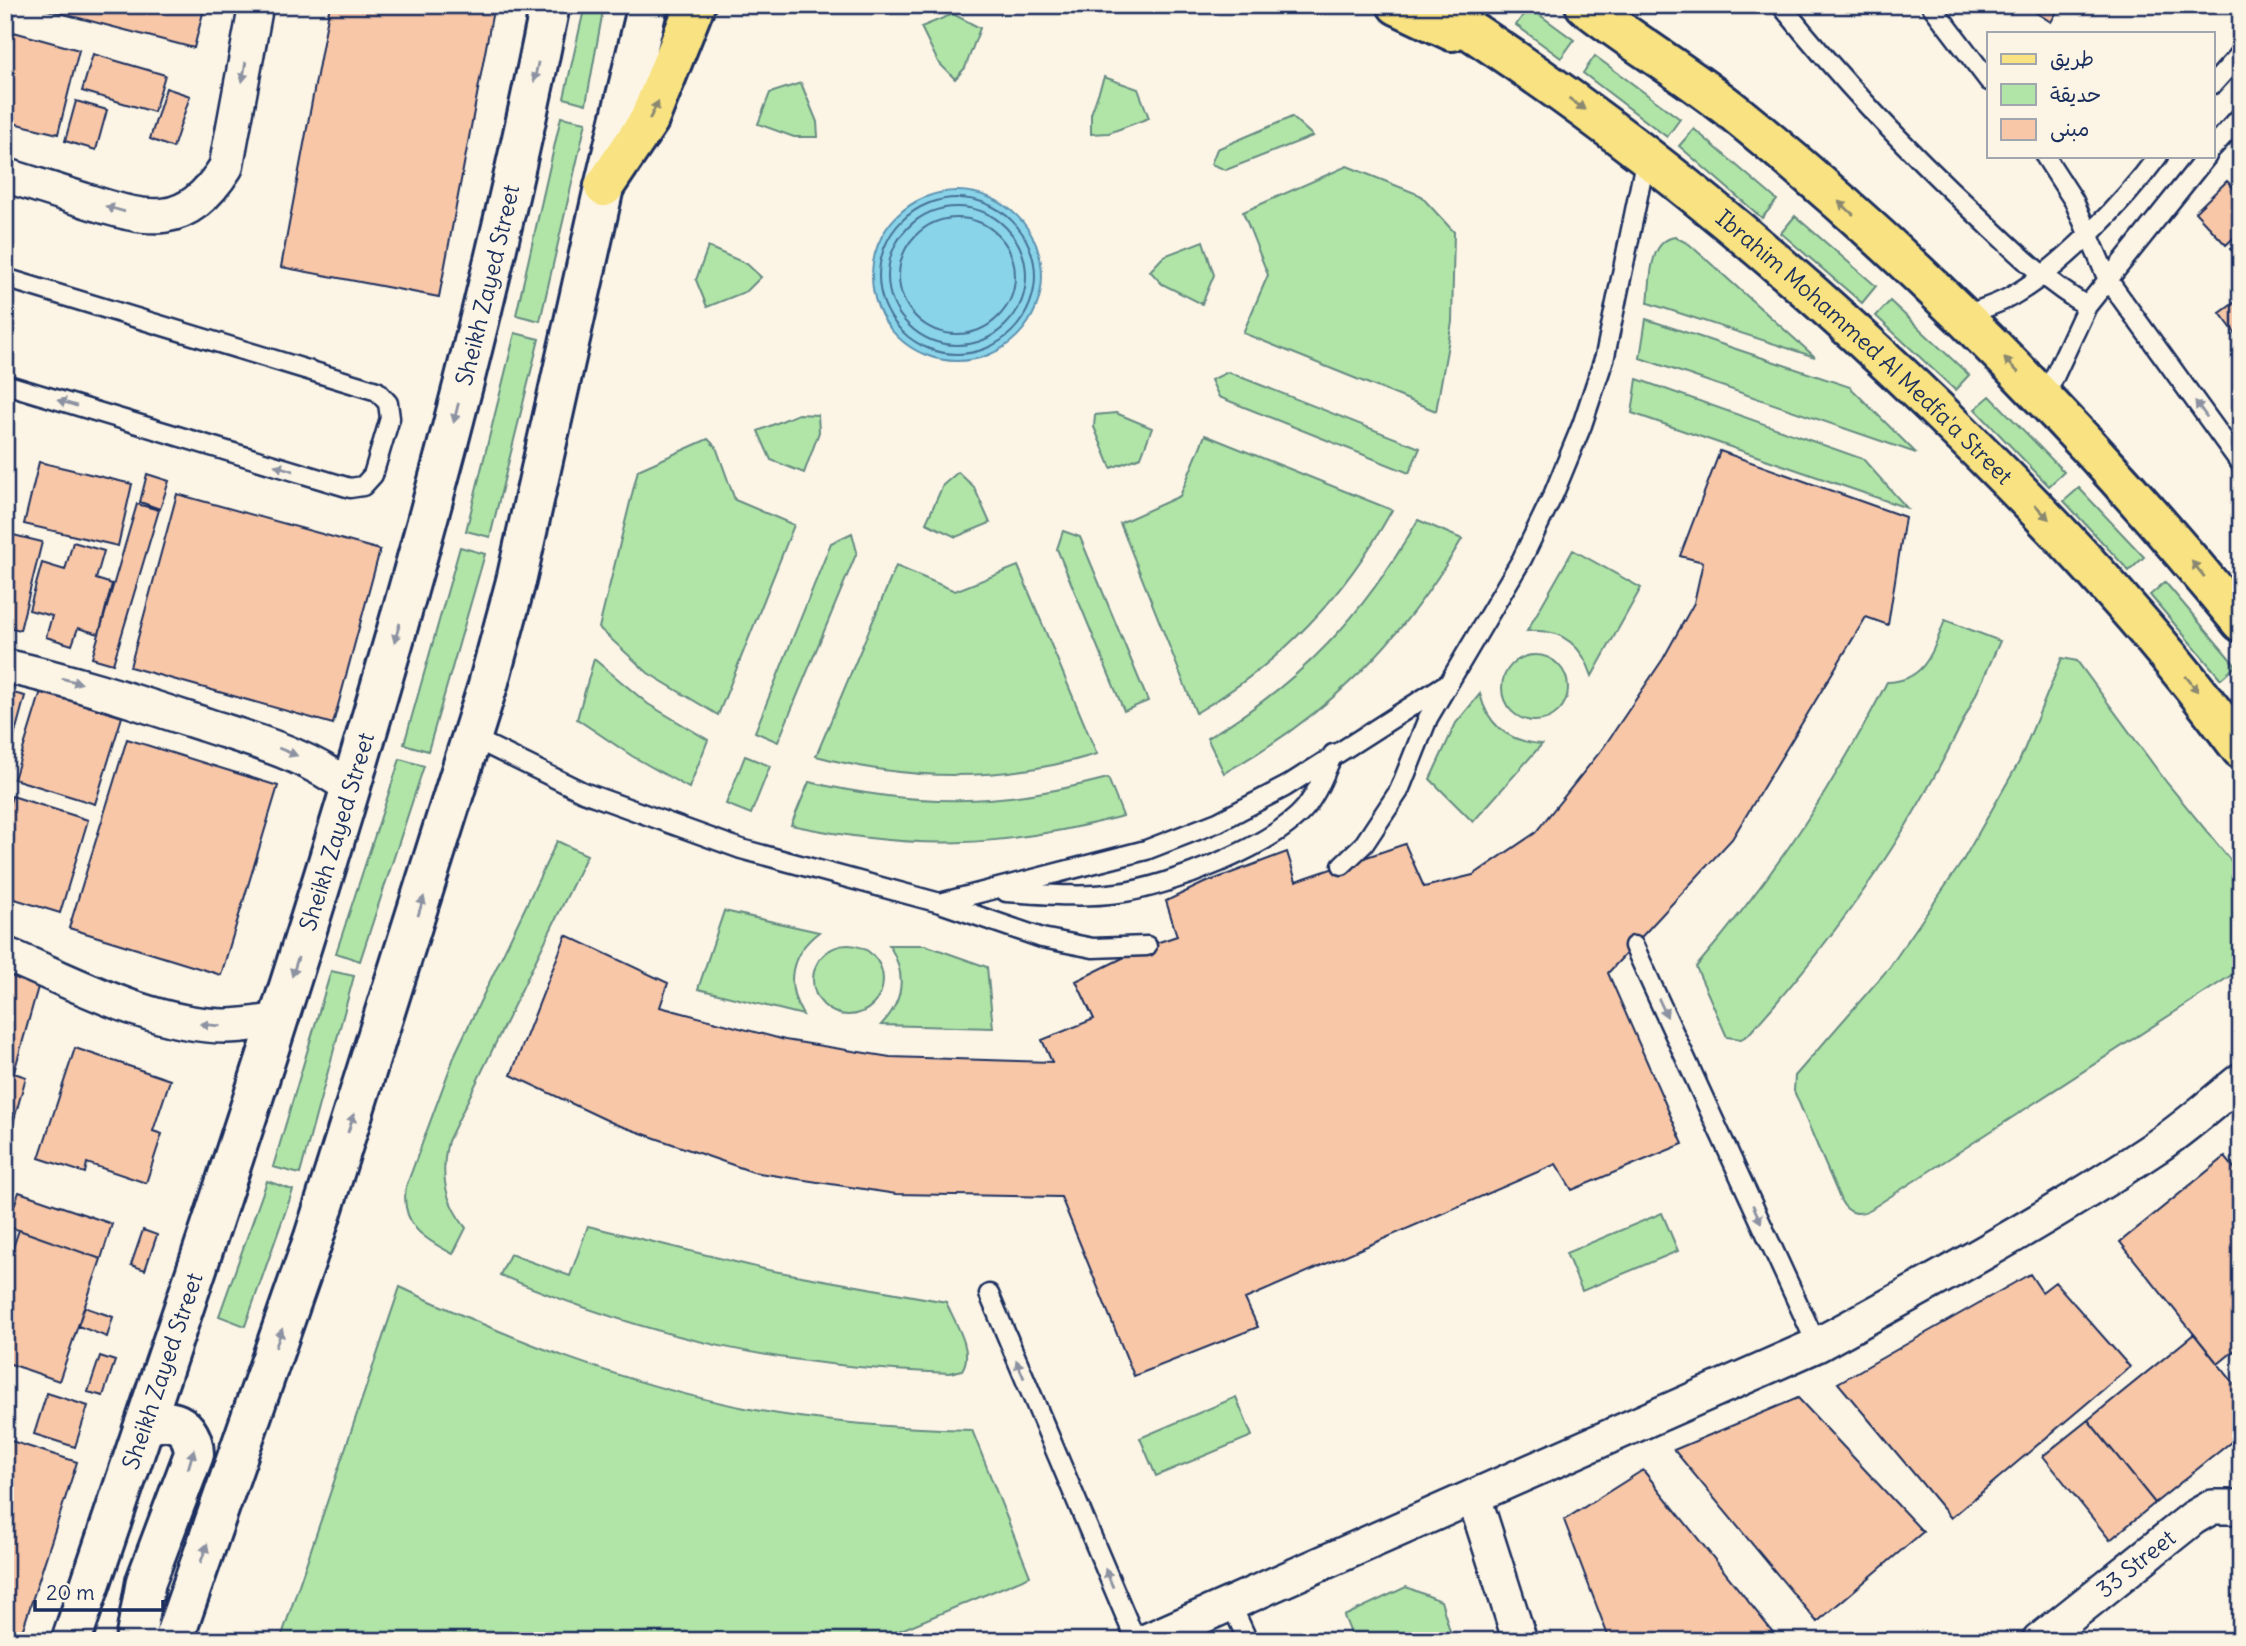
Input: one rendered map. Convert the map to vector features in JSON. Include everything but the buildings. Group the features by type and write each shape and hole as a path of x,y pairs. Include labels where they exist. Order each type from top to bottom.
{"main road":[{"name":"Sheikh Zayed Street","path":"71,1641 352,789 473,346 550,5"},
{"path":"173,1641 318,1225 471,737 516,581 604,187 649,5"},
{"path":"604,187 649,120 695,5"},
{"path":"1397,5 1521,64"},
{"name":"Ibrahim Mohammed Al Medfa'a Street","path":"1431,5 1521,64 1646,156 1761,249 1863,338 2036,505 2147,629 2241,749"},
{"path":"1585,5 1733,111 1807,174 1962,316 2112,470 2241,622"},
{"path":"1625,5 1655,55"},
{"path":"135,1641 146,1581 194,1454 194,1441 188,1430 178,1423 166,1419 143,1429"}],"street":[{"path":"5,175 144,217 169,215 193,205 212,188 226,167 256,5"},
{"path":"5,666 78,682 266,744 329,771 352,789"},
{"path":"5,954 134,1007 197,1024 225,1026 278,1020"},
{"path":"1146,1641 1817,1345 1914,1293 2076,1198 2155,1148 2241,1080"},
{"path":"1474,1497 1520,1641"},
{"name":"33 Street","path":"2039,1641 2193,1518 2213,1507 2241,1507"}],"lane":[{"path":"1781,5 1810,42 1921,162 2040,275 2087,306"},
{"path":"1931,5 1987,78"},
{"path":"2214,83 2241,52"},
{"path":"2214,146 2241,116"},
{"path":"1342,865 1364,844 1399,791 1412,754 1446,684 1522,559 1582,425 1605,356 1646,156"},
{"path":"2046,158 2074,201 2108,280 2241,464"},
{"path":"1962,316 2011,297 2040,275 2088,235 2156,158"},
{"path":"2044,398 2087,306 2205,158"},
{"path":"5,278 377,391 388,403 390,418 373,475 363,485 350,488 5,384"},
{"path":"940,903 1146,850 1182,837 1252,806 1446,684"},
{"path":"471,737 583,792 741,849 940,903 1042,938 1093,948 1147,946"},
{"path":"989,891 1094,895 1119,893 1168,882 1283,828 1305,807 1322,782 1333,754"},
{"path":"1634,946 1817,1345"},
{"path":"989,1294 1136,1641"},
{"path":"1231,1604 1248,1641"}],"green space":[{"path":"585,5 604,5 586,104 564,98"},
{"path":"1529,7 1574,40 1561,58 1516,25"},
{"path":"953,14 980,28 965,68 955,79 938,62 921,27"},
{"path":"1595,56 1680,119 1667,137 1583,73"},
{"path":"1104,77 1138,89 1149,118 1109,133 1091,134 1091,114"},
{"path":"801,83 817,122 818,137 794,137 758,124 770,93"},
{"path":"561,117 586,122 540,321 516,315"},
{"path":"1292,117 1313,136 1226,170 1211,164 1217,149"},
{"path":"1694,129 1777,200 1762,218 1679,146"},
{"path":"1347,166 1420,195 1454,232 1452,322 1436,411 1243,333 1268,275 1243,212"},
{"path":"1795,216 1876,286 1862,303 1781,233"},
{"path":"1675,237 1689,244 1815,357 1648,303 1655,254 1666,240"},
{"path":"1203,241 1214,275 1202,304 1162,284 1150,271 1164,256"},
{"path":"708,247 747,264 761,277 747,291 707,307 696,280"},
{"path":"1890,301 1969,375 1955,390 1876,316"},
{"path":"1646,319 1850,387 1916,453 1640,358"},
{"path":"515,333 539,339 490,537 466,531"},
{"path":"1228,372 1420,448 1409,473 1219,397 1211,380"},
{"path":"1637,379 1863,459 1907,508 1632,413"},
{"path":"1990,396 2064,472 2049,486 1975,409"},
{"path":"1116,413 1152,428 1141,457 1111,468 1094,427 1095,415"},
{"path":"798,414 818,415 819,432 804,473 771,460 758,431"},
{"path":"1205,435 1392,510 1353,571 1308,625 1256,672 1196,713 1120,523 1180,496"},
{"path":"708,439 716,447 735,500 794,525 718,715 648,673 599,628 638,470"},
{"path":"958,472 974,487 990,523 956,537 926,523 943,485"},
{"path":"2079,488 2144,557 2129,571 2064,501"},
{"path":"1418,520 1462,539 1414,611 1388,643 1330,700 1297,726 1224,773 1207,738 1272,694 1328,644 1375,587"},
{"path":"1063,531 1080,537 1148,701 1124,711 1057,549"},
{"path":"852,533 857,552 778,742 755,732 831,543"},
{"path":"460,547 485,554 428,751 404,744"},
{"path":"1573,550 1641,588 1592,676 1582,655 1568,641 1550,632 1527,631"},
{"path":"896,566 955,591 1018,566 1097,754 1027,770 957,775 887,771 816,756"},
{"path":"2165,582 2236,666 2221,679 2150,595"},
{"path":"1945,620 2000,641 1948,751 1891,849 1826,942 1748,1035 1741,1039 1727,1037 1696,967 1751,899 1800,831 1845,759 1887,682 1911,676 1919,670 1932,653"},
{"path":"1535,655 1548,657 1558,665 1566,675 1566,701 1558,711 1548,719 1535,721 1522,719 1512,711 1504,701 1502,688 1504,675 1512,665 1522,657"},
{"path":"2062,658 2077,661 2167,783 2241,873 2241,969 1871,1209 1862,1213 1854,1212 1847,1209 1841,1201 1794,1091 1795,1076 1889,968 1962,862 2019,762"},
{"path":"594,659 648,704 708,740 689,788 632,756 577,719"},
{"path":"1480,694 1488,715 1502,730 1520,740 1542,744 1473,822 1430,779 1456,723"},
{"path":"745,756 770,766 751,814 726,804"},
{"path":"400,759 424,766 360,961 336,953"},
{"path":"1108,778 1123,816 1037,835 997,840 918,842 877,839 791,825 809,782 886,796 958,800 1031,794"},
{"path":"557,841 587,855 448,1141 444,1165 446,1187 453,1208 466,1228 453,1254 416,1229 407,1211 406,1187 456,1052"},
{"path":"724,911 819,932 802,950 793,970 793,992 803,1015 698,989"},
{"path":"848,945 873,955 883,980 873,1005 848,1015 823,1005 813,980 823,955"},
{"path":"889,945 925,945 987,967 993,1028 881,1025 894,1006 900,987 899,966"},
{"path":"331,971 354,976 300,1174 273,1167"},
{"path":"267,1181 293,1190 245,1326 219,1316"},
{"path":"1662,1213 1678,1251 1582,1291 1566,1253"},
{"path":"588,1226 768,1270 946,1302 965,1345 965,1362 962,1370 950,1373 889,1370 831,1364 720,1346 612,1317 500,1275 510,1254 570,1276"},
{"path":"400,1287 571,1359 705,1399 777,1414 833,1421 972,1430 1030,1576 875,1641 280,1641"},
{"path":"1236,1397 1252,1436 1156,1476 1140,1438"},
{"path":"1406,1587 1441,1601 1453,1641 1354,1641 1344,1616"}],"water":[{"path":"957,191 989,198 1017,216 1035,244 1042,276 1035,308 1017,336 989,354 957,361 925,354 897,336 879,308 872,276 879,244 897,216 925,198"}]}
